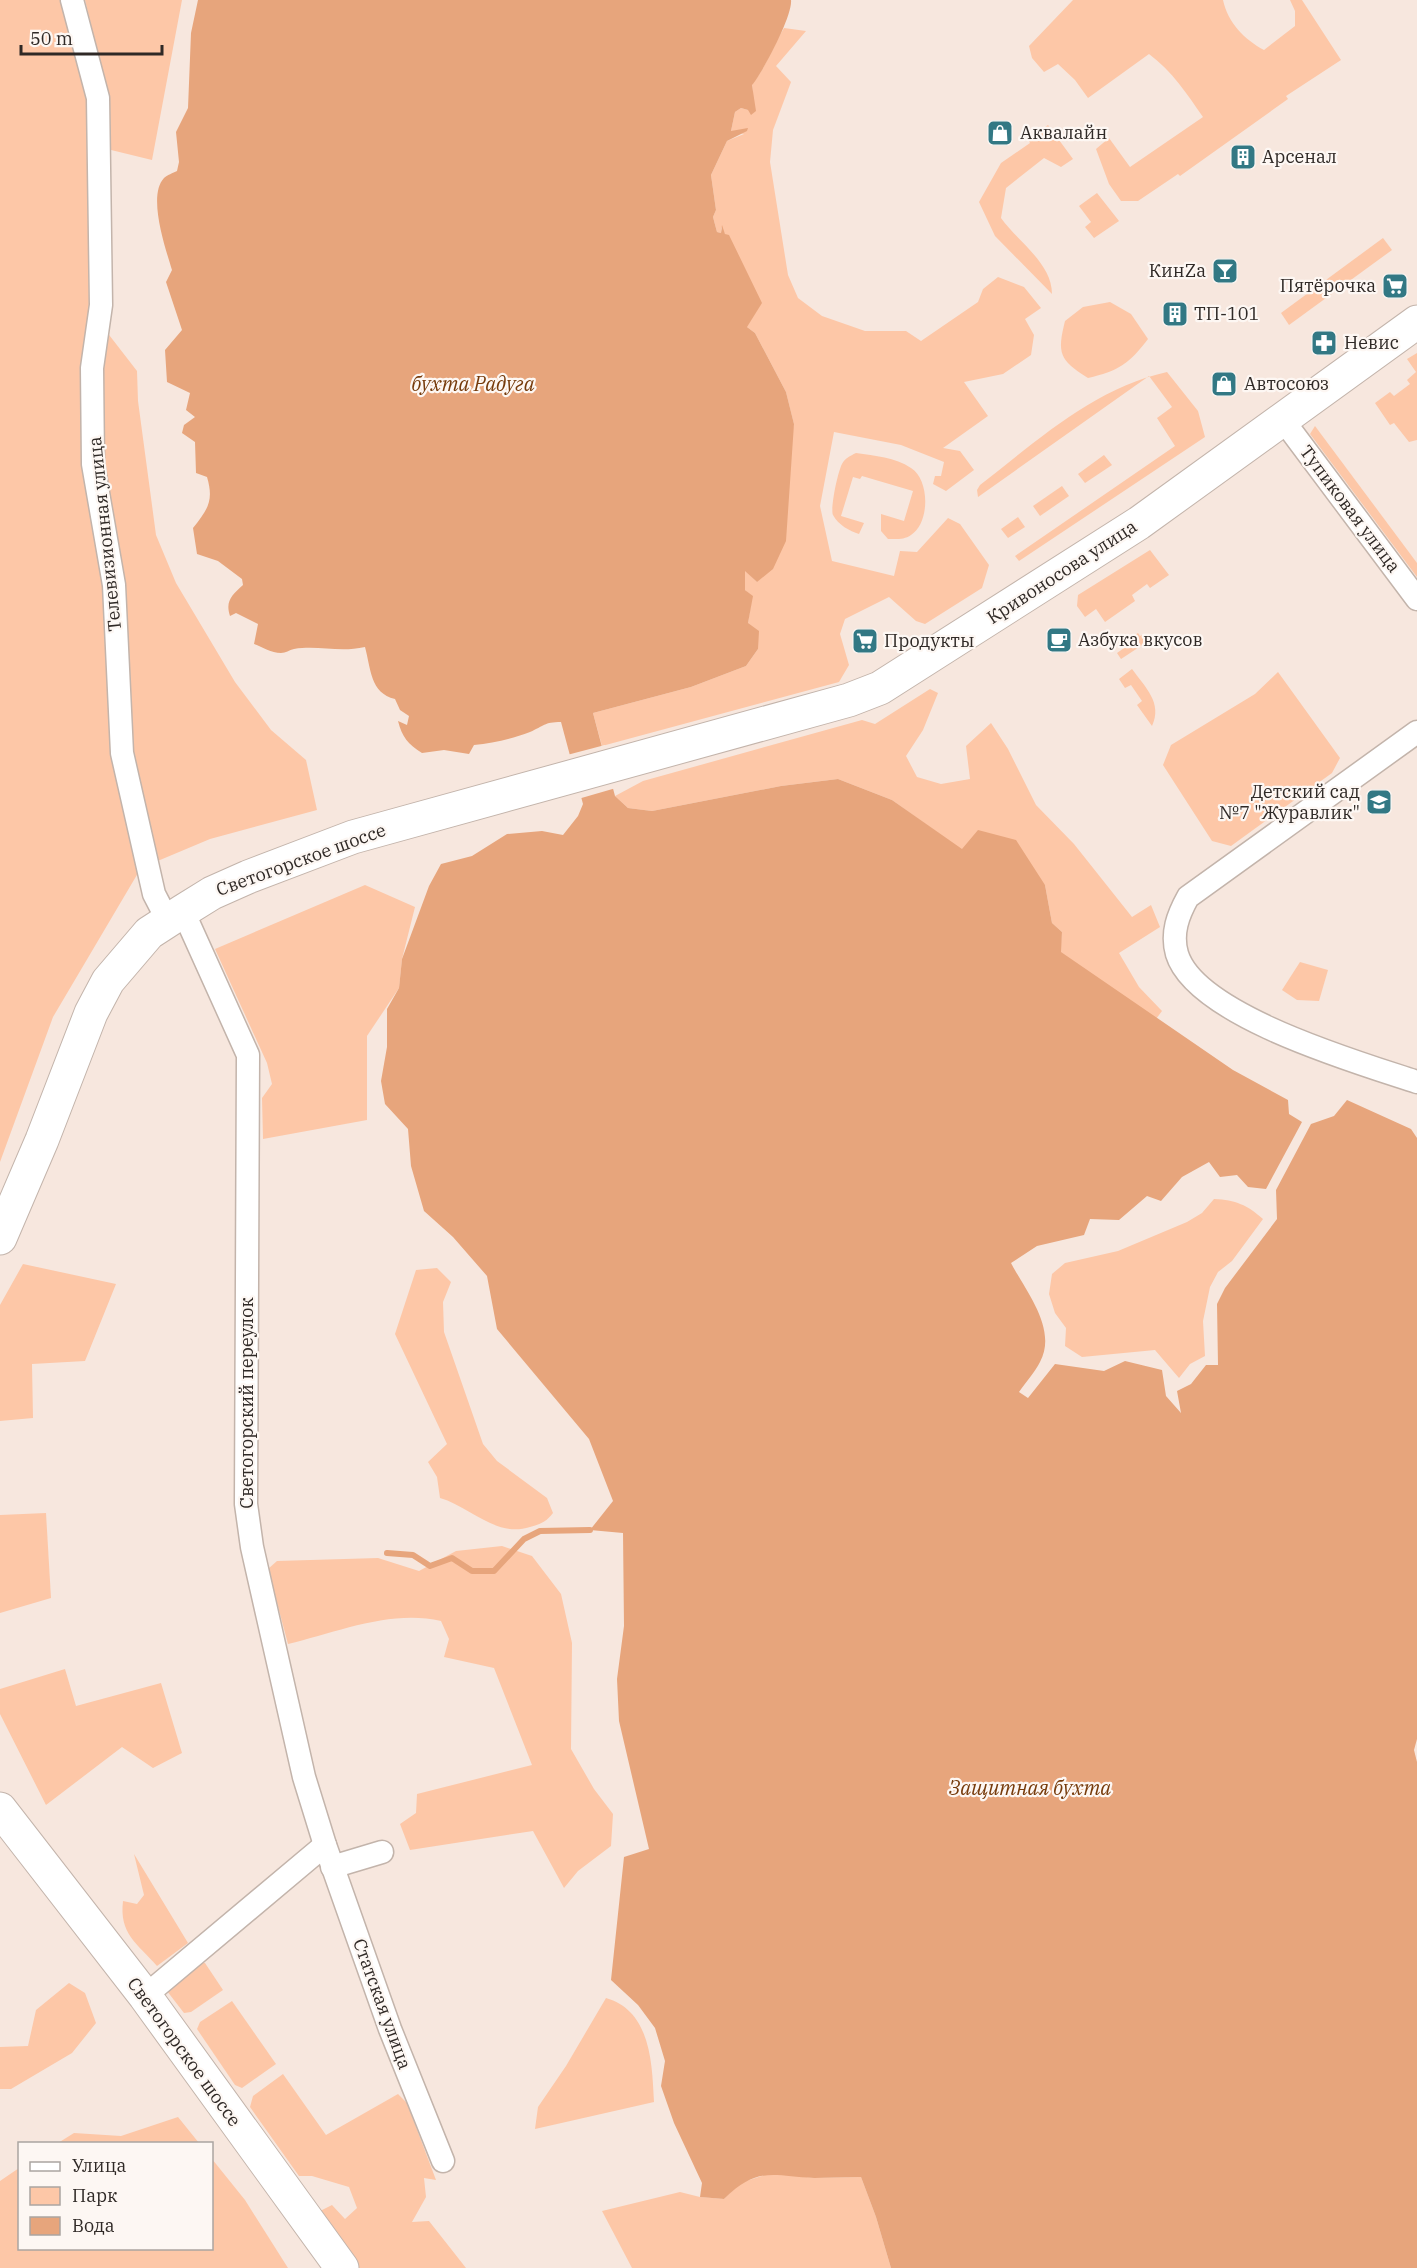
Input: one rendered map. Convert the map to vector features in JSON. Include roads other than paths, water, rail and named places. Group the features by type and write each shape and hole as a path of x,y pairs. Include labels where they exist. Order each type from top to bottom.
{"main road":[{"name":"Кривоносова улица","path":"548,783 849,700 880,688 1129,529 1417,322"},
{"name":"Светогорское шоссе","path":"0,1238 42,1140 91,1013 108,981 126,957 149,933 212,893 353,837 548,783"},
{"name":"Светогорское шоссе","path":"0,1809 11,1830 145,1996 342,2268"}],"street":[{"name":"Телевизионная улица","path":"72,0 98,98 101,305 92,368 93,464 114,585 122,753 154,894 176,916"},
{"name":"Тупиковая улица","path":"1283,420 1417,599"},
{"path":"1417,732 1188,897 1179,913 1175,931 1177,954 1190,974 1207,991 1262,1025 1313,1047 1417,1082"},
{"name":"Светогорский переулок","path":"176,916 248,1054 246,1504 252,1547 304,1777 325,1845"},
{"path":"145,1996 325,1845"},
{"name":"Статская улица","path":"325,1845 390,2029 443,2162"},
{"path":"332,1867 382,1852"}],"water":[{"name":"Защитная бухта","path":"198,0 791,0 782,30 770,56 752,85 756,111 751,115 748,110 741,108 735,112 731,131 748,128 747,131 727,141 711,175 716,210 713,217 717,232 721,233 722,225 762,303 747,327 755,333 786,392 794,424 786,541 773,569 757,582 745,571 745,590 753,596 748,623 759,631 758,649 746,666 691,687 593,713 615,796 628,808 652,811 781,786 838,779 892,800 962,849 978,830 1016,840 1045,885 1052,923 1062,932 1061,952 1233,1070 1288,1100 1289,1114 1302,1122 1266,1189 1248,1187 1237,1175 1220,1177 1209,1162 1182,1177 1161,1201 1147,1196 1119,1220 1090,1219 1084,1235 1037,1246 1011,1263 1038,1310 1045,1336 1040,1362 1019,1392 1028,1398 1055,1364 1104,1371 1125,1361 1162,1370 1166,1396 1181,1413 1177,1391 1191,1384 1206,1365 1218,1365 1217,1304 1225,1288 1277,1219 1276,1190 1311,1124 1334,1116 1347,1100 1411,1129 1417,1138 1417,1739 1414,1750 1417,1762 1417,2268 891,2268 861,2177 814,2178 766,2175 746,2182 724,2199 700,2197 702,2183 674,2123 661,2086 665,2061 655,2028 638,2005 611,1980 624,1857 649,1849 619,1721 617,1679 624,1626 623,1533 590,1530 613,1501 589,1439 497,1329 487,1276 453,1237 424,1211 411,1166 408,1129 385,1104 381,1081 387,1047 387,1009 399,988 402,959 429,886 441,864 472,856 507,834 542,831 563,835 578,816 583,804 561,722 547,724 509,739 474,745 469,754 444,750 422,753 406,740 400,727 398,721 407,725 409,716 400,710 395,699 387,696 376,686 365,647 356,649 303,648 281,653 254,644 258,624 236,613 230,616 228,606 243,585 242,579 218,561 197,554 193,528 206,510 210,492 207,477 196,473 195,442 182,433 184,425 195,417 186,410 190,393 167,382 165,350 182,330 166,282 172,270 159,223 157,197 159,186 164,178 177,171 179,162 176,132 188,108 191,33"}],"waterway":[{"path":"387,1553 413,1555 430,1566 452,1558 472,1571 494,1571 524,1539 540,1531 590,1530"}],"place":[{"name":"Аквалайн","path":"1000,133"},
{"name":"Арсенал","path":"1243,157"},
{"name":"КинZa","path":"1225,271"},
{"name":"Пятёрочка","path":"1395,286"},
{"name":"ТП-101","path":"1175,314"},
{"name":"Невис","path":"1324,343"},
{"name":"Автосоюз","path":"1224,384"},
{"name":"Азбука вкусов","path":"1059,640"},
{"name":"Продукты","path":"865,641"},
{"name":"Детский сад №7 \"Журавлик\"","path":"1379,802"}],"water label":[{"name":"бухта Радуга","path":"473,384"}]}
